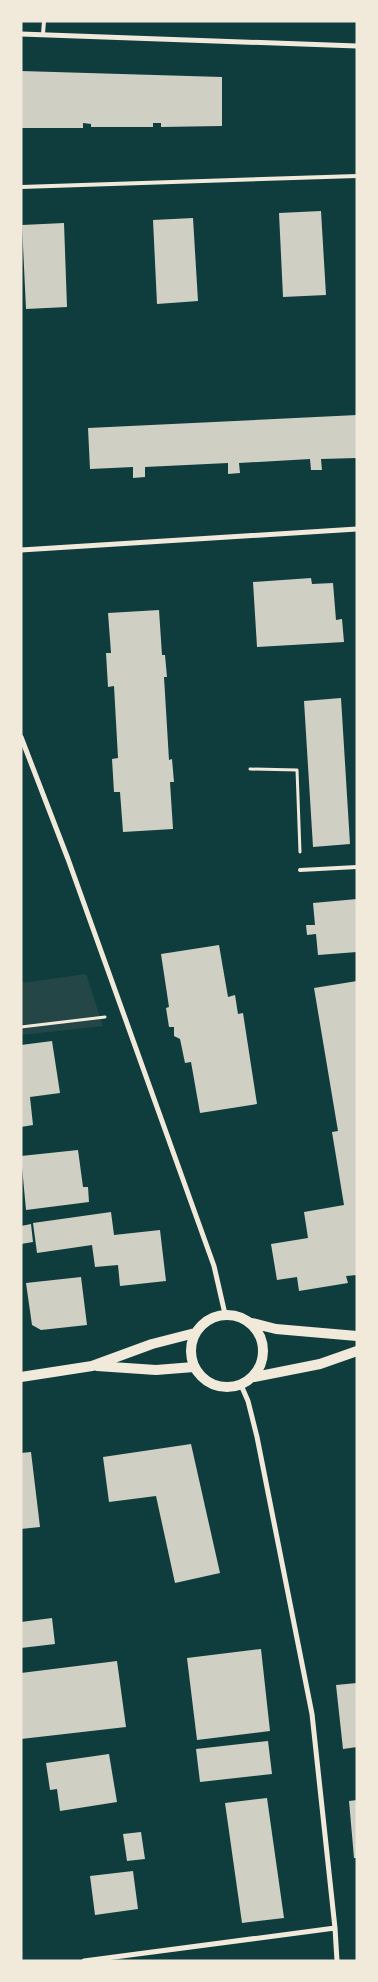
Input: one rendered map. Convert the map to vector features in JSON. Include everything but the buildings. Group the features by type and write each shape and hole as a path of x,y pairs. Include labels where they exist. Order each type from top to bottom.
{"main road":[{"path":"357,1336 276,1329 252,1323 239,1316 225,1314 207,1320 195,1333 190,1350 194,1367 205,1381 223,1388 241,1385 254,1377 320,1364 357,1351"},
{"path":"252,1323 260,1335 264,1349 261,1368 254,1377"},
{"path":"21,1377 92,1366 152,1344 195,1333"},
{"path":"92,1366 156,1370 194,1367"}],"street":[{"path":"21,34 357,46"},
{"path":"21,550 357,529"},
{"path":"21,737 68,859 214,1266 225,1314"},
{"path":"241,1385 248,1401 257,1437 312,1714 337,1961"},
{"path":"84,1961 335,1928"}],"lane":[{"path":"43,34 44,21"},
{"path":"21,187 357,176"},
{"path":"300,870 357,867"}],"path":[{"path":"250,769 297,770 300,870"},
{"path":"21,1027 123,1015"}],"shaded area":[{"path":"86,974 103,1026 21,1035 21,983"}]}
